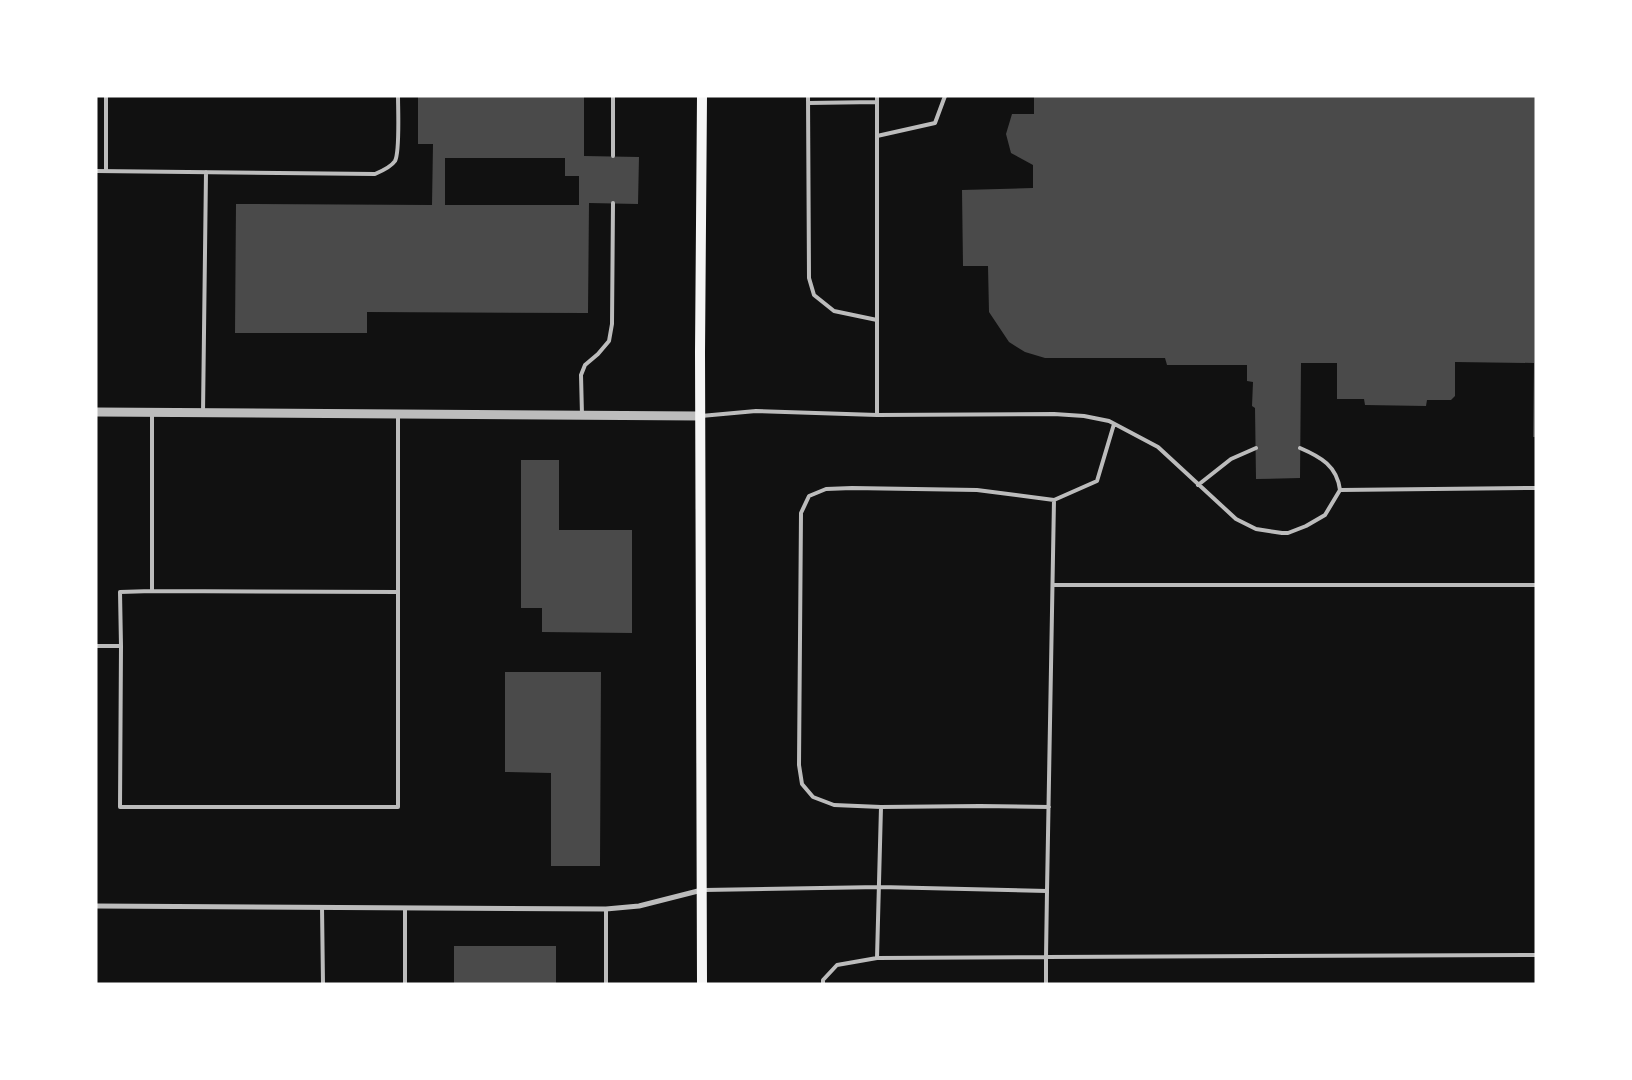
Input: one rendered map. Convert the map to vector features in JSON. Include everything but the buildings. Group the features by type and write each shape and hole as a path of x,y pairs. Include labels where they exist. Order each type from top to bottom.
{"main road":[{"path":"702,96 700,416 702,984"}],"street":[{"path":"96,412 700,416"},
{"path":"96,906 606,909 639,906 702,890"}],"lane":[{"path":"106,96 106,171"},
{"path":"96,171 375,174 385,170 395,161 397,151 398,96"},
{"path":"612,96 613,156"},
{"path":"808,96 809,278 814,295 834,311 877,320"},
{"path":"877,96 877,415"},
{"path":"877,136 935,124 945,96"},
{"path":"808,103 877,102"},
{"path":"203,413 206,172"},
{"path":"582,416 581,375 585,365 610,341 612,324 613,203"},
{"path":"700,416 756,410 877,415 1054,414 1084,416 1109,421 1158,447 1236,519 1256,529 1288,533 1306,526 1325,515 1340,490 1338,479 1333,470 1318,456 1300,448"},
{"path":"152,412 152,591"},
{"path":"398,415 398,592 398,807 120,807 120,592 398,592"},
{"path":"1049,807 881,807 834,805 813,797 802,784 799,765 801,514 809,496 826,489 977,490 1054,500 1097,481 1114,424"},
{"path":"1198,484 1231,459 1256,448"},
{"path":"1340,490 1536,488"},
{"path":"1046,984 1054,500"},
{"path":"1053,585 1536,585"},
{"path":"96,646 121,646"},
{"path":"877,958 881,807"},
{"path":"702,890 880,887 1048,891"},
{"path":"322,907 323,984"},
{"path":"405,908 406,984"},
{"path":"606,909 606,984"},
{"path":"823,984 823,980 837,965 877,958 1536,955"}]}
